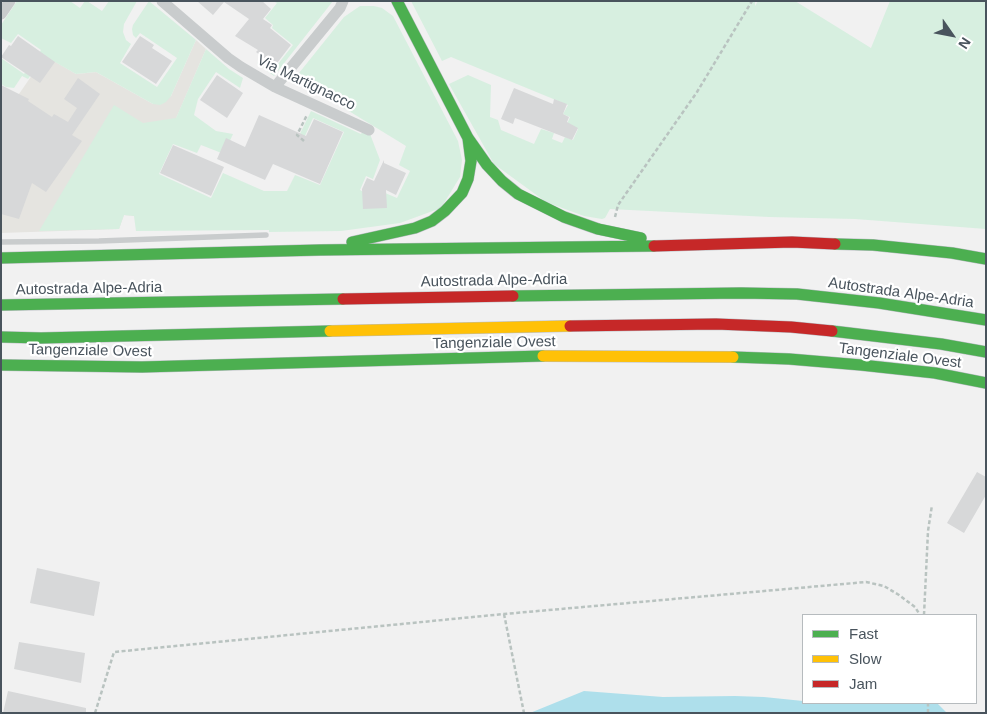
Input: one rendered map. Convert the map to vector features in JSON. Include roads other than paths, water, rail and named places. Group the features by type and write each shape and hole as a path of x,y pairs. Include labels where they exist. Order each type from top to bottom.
{"highway":[{"path":"397,1 468,138 487,165 502,181 518,194 564,217 667,246"},
{"path":"320,250 414,228 446,211 462,193 468,179 470,161 468,138"},
{"path":"1,258 320,250 667,246 792,242 873,245 952,253 986,259"},
{"name":"Autostrada Alpe-Adria","path":"1,306 440,296 741,293 797,294 879,302 986,320"},
{"path":"1,337 41,338 594,325 716,324 790,327 941,344 986,352"},
{"name":"Tangenziale Ovest","path":"1,365 142,367 534,356 730,356 789,359 935,373 986,383"}],"street":[{"path":"1,14 10,1"},
{"name":"Via Martignacco","path":"162,1 228,58 275,87 369,130"},
{"path":"275,87 341,5 353,1"},
{"path":"386,2 403,12"}],"lane":[{"path":"1,242 99,241 266,235"}],"water":[{"path":"584,691 663,697 764,697 802,701 802,704 938,704 947,713 530,713"}]}
